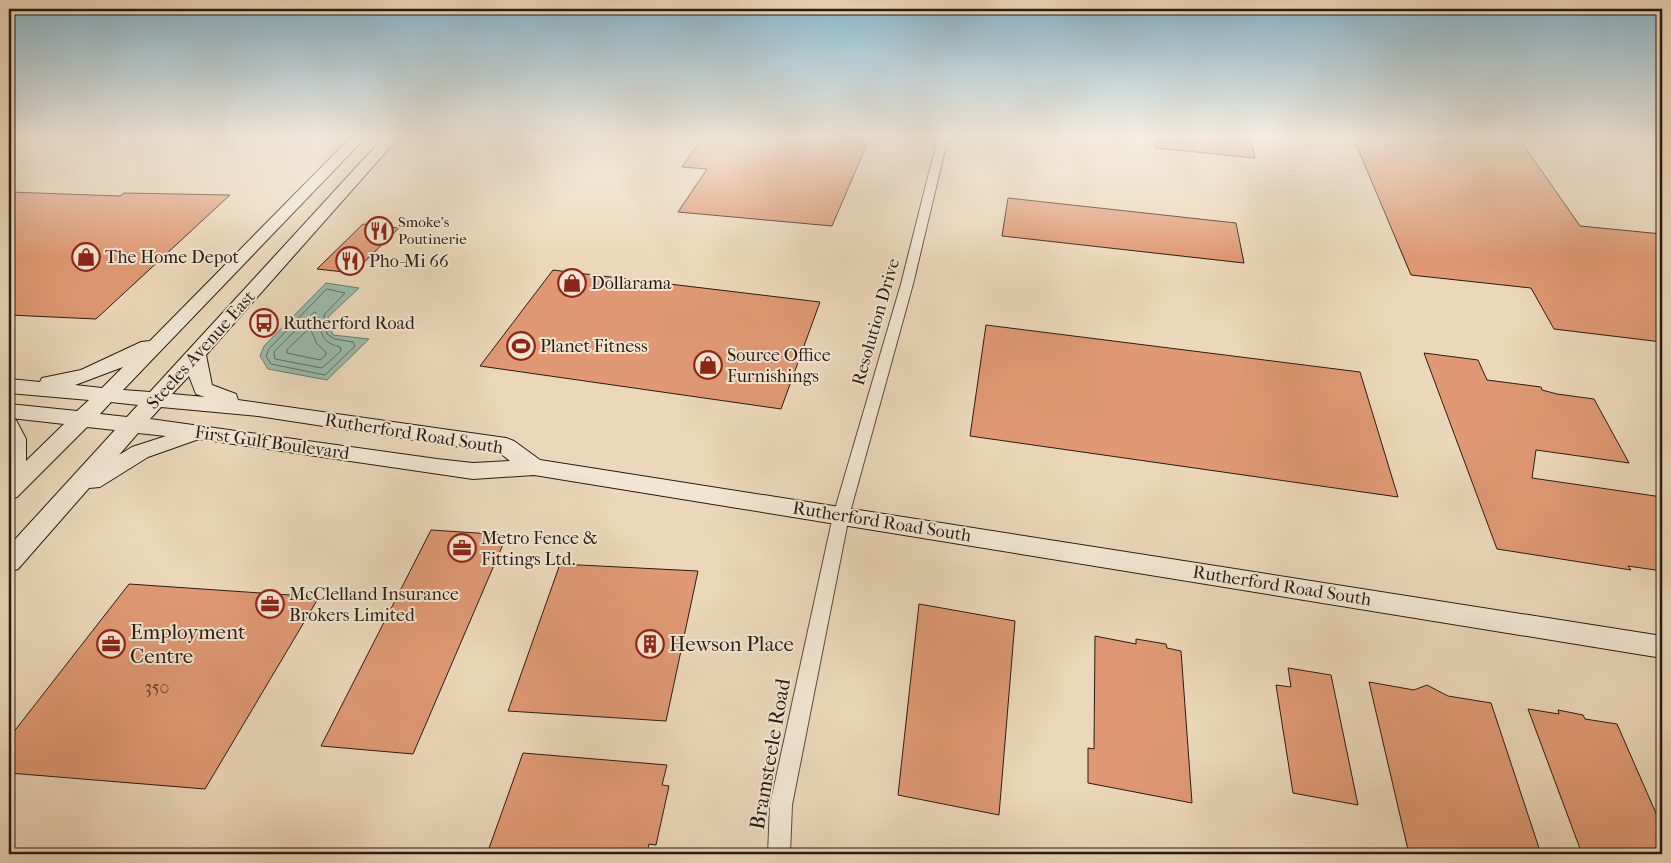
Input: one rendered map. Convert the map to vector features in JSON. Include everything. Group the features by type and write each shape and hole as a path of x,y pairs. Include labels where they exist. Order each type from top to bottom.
{"street":[{"name":"Steeles Avenue East","path":"9,491 82,421 320,177"},
{"name":"Steeles Avenue East","path":"9,562 197,356 356,177"},
{"name":"Resolution Drive","path":"841,516 907,284 933,177"},
{"path":"9,386 58,383 69,380 104,368 166,336"},
{"path":"197,356 199,376 203,389 258,408"},
{"path":"9,386 106,396"},
{"name":"Rutherford Road South","path":"106,396 258,408 506,446 534,467 1662,647"},
{"name":"First Gulf Boulevard","path":"9,411 82,421 135,424 199,432 473,471 534,467"},
{"path":"9,425 14,433 18,449 9,482"},
{"path":"72,492 140,452 199,432"},
{"name":"Bramsteele Road","path":"779,854 781,805 841,516"}],"water":[{"path":"326,283 359,288 328,317 333,335 369,339 327,380 268,369 260,356 264,346"}],"building":[{"path":"701,177 853,177 832,226 678,212"},
{"path":"1370,177 1546,177 1580,226 1662,234 1662,342 1554,329 1531,288 1411,275"},
{"name":"The Home Depot","path":"9,192 120,196 124,193 230,195 96,319 9,315"},
{"path":"1008,198 1236,223 1244,263 1002,236"},
{"path":"363,224 399,228 353,273 317,269"},
{"path":"553,270 820,302 781,409 480,366"},
{"path":"986,325 1360,372 1398,497 970,436"},
{"path":"1424,353 1478,360 1487,380 1541,387 1542,390 1557,394 1594,399 1629,463 1536,450 1532,478 1662,497 1662,571 1628,566 1631,570 1497,549"},
{"path":"431,530 507,535 413,754 321,746"},
{"path":"560,564 698,571 666,721 508,711"},
{"path":"129,584 319,597 205,789 9,773 9,738"},
{"path":"919,604 1015,621 999,815 898,795"},
{"path":"1095,636 1136,644 1136,639 1166,644 1167,648 1181,651 1192,803 1088,783 1088,748 1094,749"},
{"path":"1288,668 1331,675 1358,805 1293,793 1276,685 1291,687"},
{"path":"1369,682 1414,690 1427,685 1448,696 1491,703 1541,854 1409,854"},
{"path":"1528,709 1559,714 1558,710 1583,715 1585,719 1617,724 1662,827 1662,854 1582,854"},
{"path":"523,753 667,765 662,785 669,786 656,845 649,844 647,854 487,854"}],"place":[{"name":"Smoke's Poutinerie","path":"379,231"},
{"name":"The Home Depot","path":"86,257"},
{"name":"Pho-Mi 66","path":"350,261"},
{"name":"Dollarama","path":"572,283"},
{"name":"Rutherford Road","path":"264,323"},
{"name":"Planet Fitness","path":"521,346"},
{"name":"Source Office Furnishings","path":"708,365"},
{"name":"Metro Fence & Fittings Ltd.","path":"462,548"},
{"name":"McClelland Insurance Brokers Limited","path":"270,604"},
{"name":"Employment Centre","path":"111,644"},
{"name":"Hewson Place","path":"650,644"}]}
